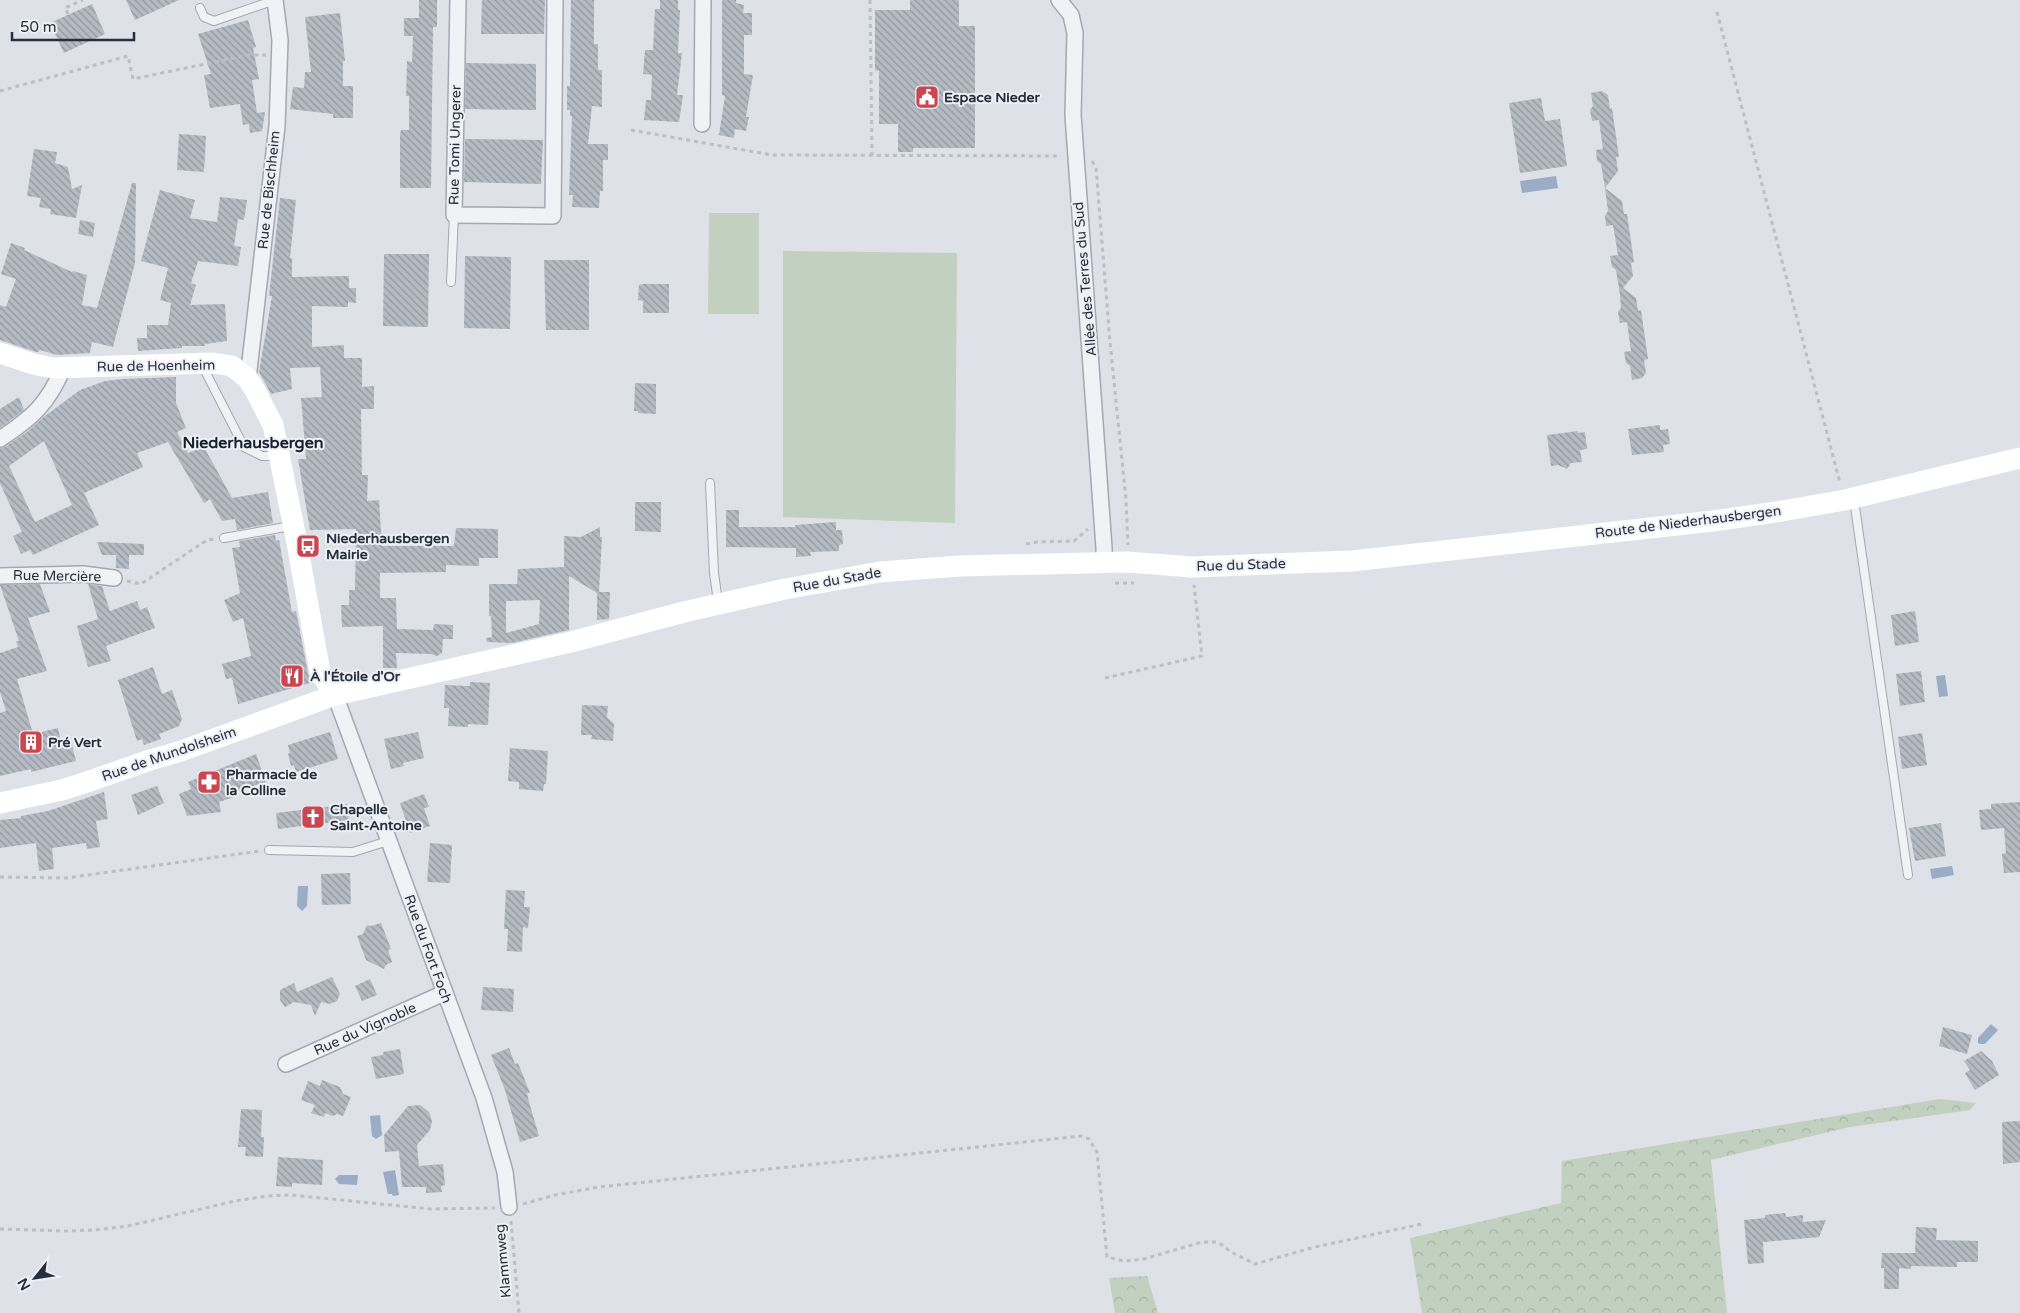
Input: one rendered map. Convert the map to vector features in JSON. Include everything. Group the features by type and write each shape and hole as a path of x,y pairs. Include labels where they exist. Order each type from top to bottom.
{"street":[{"name":"Rue de Bischheim","path":"248,380 277,126 280,40 275,0"},
{"name":"Rue Tomi Ungerer","path":"458,0 454,215 553,216 555,0"},
{"path":"702,124 703,0"},
{"name":"Allée des Terres du Sud","path":"1059,0 1071,15 1075,33 1073,115 1075,156 1104,563"},
{"name":"Rue de Hoenheim","path":"0,352 33,364 63,368 201,363 232,366 248,380 273,425 320,672 335,695"},
{"path":"0,439 20,426 42,406 56,386 63,368"},
{"name":"Route de Niederhausbergen","path":"1352,561 1713,521 1849,499 2020,458"},
{"name":"Rue du Stade","path":"335,695 571,642 718,604 785,589 880,572 960,566 1127,562 1192,567 1352,561"},
{"name":"Rue Mercière","path":"0,576 83,574 114,578"},
{"name":"Rue de Mundolsheim","path":"0,803 62,790 103,777 335,695"},
{"name":"Rue du Fort Foch","path":"335,695 484,1098 505,1172 509,1207"},
{"name":"Rue du Vignoble","path":"286,1064 444,993"}],"lane":[{"path":"200,8 204,16 214,21 275,0"},
{"path":"451,282 454,215"},
{"path":"201,363 244,448 262,456 280,456"},
{"path":"710,483 714,573 718,604"},
{"path":"1849,499 1908,876"},
{"path":"224,538 293,526"},
{"path":"269,850 352,852 388,841"}],"path":[{"path":"68,14 65,8 83,0"},
{"path":"870,0 872,155"},
{"path":"1718,12 1849,499"},
{"path":"0,91 128,56 133,79 249,55 280,57"},
{"path":"631,130 772,155 1084,155 1091,158 1096,167 1110,342 1126,500 1128,583"},
{"path":"1020,546 1037,542 1074,540 1090,527"},
{"path":"114,578 140,584 207,540"},
{"path":"1105,678 1202,656 1192,567"},
{"path":"0,877 66,878 269,850"},
{"path":"0,1229 65,1232 128,1226 235,1201 267,1196 298,1196 430,1209 509,1207 599,1187 867,1157 1081,1136 1089,1139 1097,1152 1107,1257 1124,1261 1144,1259 1202,1242 1218,1242 1231,1252 1255,1264 1314,1247 1422,1224"},
{"name":"Klammweg","path":"509,1207 519,1313"}],"green space":[{"path":"709,213 759,213 759,314 708,314"},
{"path":"783,251 957,253 955,523 783,517"},
{"path":"1940,1099 1976,1103 1970,1110 1850,1127 1711,1160 1727,1313 1422,1313 1410,1238 1561,1203 1562,1161"},
{"path":"1147,1276 1158,1313 1115,1313 1109,1278"}],"water":[{"path":"1556,176 1558,188 1522,193 1520,181"},
{"path":"1945,675 1948,696 1939,697 1936,676"},
{"path":"1952,866 1954,875 1932,879 1930,869"},
{"path":"298,886 308,886 307,906 302,911 297,906"},
{"path":"1991,1024 1998,1030 1985,1044 1978,1043 1978,1038"},
{"path":"380,1115 382,1135 376,1139 372,1136 370,1116"},
{"path":"395,1170 399,1195 393,1196 388,1194 383,1172"},
{"path":"339,1175 358,1175 357,1185 339,1184 335,1179"}],"building":[{"path":"126,0 179,0 135,20"},
{"path":"419,0 437,0 437,27 433,27 431,188 400,188 400,134 401,130 409,130 409,96 406,96 407,61 412,62 413,36 404,36 404,18 419,18"},
{"path":"482,0 545,0 544,34 481,34"},
{"path":"571,0 594,0 594,44 598,44 598,70 602,70 602,107 592,106 588,144 608,144 608,160 603,160 603,191 600,191 599,208 572,207 573,195 569,195 572,116 570,116 570,110 567,110 567,86 570,86"},
{"path":"660,0 678,0 678,10 680,10 678,53 682,53 677,95 683,95 679,122 644,120 646,100 651,100 652,75 643,74 645,50 653,50 655,9 660,9"},
{"path":"722,0 736,0 736,3 744,5 743,13 752,13 752,35 744,35 744,74 753,75 746,117 749,117 746,131 735,129 734,138 719,135 725,96 722,95"},
{"name":"Espace Nieder","path":"910,0 959,0 959,26 975,26 975,148 913,148 913,152 898,152 898,124 879,124 879,71 875,70 875,10 910,10"},
{"path":"92,4 105,34 64,53 50,23"},
{"path":"340,13 345,61 343,61 343,86 353,86 353,118 333,118 333,114 290,109 293,87 304,88 305,72 311,72 305,17"},
{"path":"248,20 256,47 253,48 259,79 252,80 257,113 265,112 262,131 250,133 249,124 243,125 240,104 210,108 204,75 211,74 198,34"},
{"path":"466,63 536,64 536,110 465,109"},
{"path":"1602,91 1608,95 1610,109 1612,108 1619,157 1616,157 1618,171 1605,188 1601,164 1597,161 1596,150 1603,149 1599,120 1592,121 1590,110 1593,106 1591,93"},
{"path":"1541,98 1545,121 1560,119 1567,166 1520,173 1509,103"},
{"path":"179,134 206,136 204,172 177,170"},
{"path":"465,139 543,140 541,184 464,182"},
{"path":"34,149 57,152 55,163 68,167 72,189 82,185 76,218 50,214 51,209 39,207 41,198 27,196"},
{"path":"132,183 136,183 135,263 113,347 92,342 90,353 57,355 40,350 36,352 0,340 0,305 6,307 16,279 1,274 11,243 72,272 87,275 82,305 97,308"},
{"path":"1605,188 1622,201 1624,214 1627,214 1634,262 1631,263 1633,276 1623,288 1636,298 1638,311 1641,310 1648,359 1644,360 1646,373 1642,378 1632,380 1630,366 1626,363 1624,352 1631,351 1627,322 1620,323 1618,312 1621,308 1620,295 1616,270 1612,267 1610,256 1618,255 1613,225 1606,226 1605,216 1608,211"},
{"path":"160,190 195,200 190,218 217,222 220,197 247,200 244,220 238,219 234,246 241,247 238,266 198,261 191,283 196,285 190,305 225,304 227,341 205,344 205,346 182,346 182,348 138,351 137,338 147,338 147,325 168,325 171,303 160,300 168,268 141,261"},
{"path":"280,198 296,200 290,258 292,258 292,277 349,276 349,288 356,288 356,303 348,302 348,307 312,306 312,347 344,345 344,358 362,358 362,387 374,386 374,409 361,409 362,475 368,475 367,501 379,500 382,546 454,546 456,528 498,529 498,558 479,558 479,566 446,565 446,572 380,573 380,598 396,598 397,629 433,630 434,624 453,625 453,639 443,639 442,653 437,656 431,654 396,653 397,668 383,668 383,626 342,627 341,605 349,605 349,590 355,590 356,529 310,530 298,459 306,459 301,398 322,397 320,367 290,368 292,389 271,394 259,372 272,296 269,296"},
{"path":"80,220 95,223 93,237 78,234"},
{"path":"384,254 429,254 428,327 383,326"},
{"path":"465,256 511,257 510,329 464,328"},
{"path":"544,260 589,260 589,330 546,330"},
{"path":"669,284 669,313 643,313 643,301 638,300 639,285"},
{"path":"176,377 176,403 186,428 177,432 188,453 204,447 232,498 268,492 273,523 237,530 235,519 222,521 210,499 204,503 168,442 137,453 143,467 84,493 99,525 33,555 30,550 21,554 13,536 22,532 0,483 0,448 5,447 27,432 80,390 105,381","holes":["44,441 72,505 35,522 9,466"]},
{"path":"635,383 656,384 656,414 634,411"},
{"path":"19,397 24,410 0,428 0,409"},
{"path":"1660,425 1660,430 1668,429 1670,444 1663,445 1664,452 1632,455 1628,429"},
{"path":"1578,431 1578,433 1585,432 1587,449 1580,450 1582,462 1571,463 1567,469 1558,465 1551,466 1547,435"},
{"path":"635,502 661,502 661,532 635,531"},
{"path":"726,510 739,510 739,527 796,527 795,525 836,522 836,530 842,530 843,544 839,545 839,551 810,552 811,556 796,557 796,548 726,547"},
{"path":"600,527 600,537 602,537 599,592 610,592 609,619 597,620 597,593 569,576 569,630 512,643 487,642 486,638 492,637 491,616 489,616 489,584 517,584 518,569 564,567 564,536 581,537","holes":["540,600 539,624 506,633 506,601"]},
{"path":"275,535 276,541 279,540 292,612 296,611 310,683 238,704 232,678 226,679 222,664 251,656 243,618 233,622 224,600 240,593 232,548 240,547 239,541"},
{"path":"97,542 144,544 144,555 129,555 129,569 116,568 116,555 102,555"},
{"path":"40,584 50,612 28,618 47,671 17,679 33,734 58,728 61,743 71,741 76,761 31,772 31,769 0,776 0,713 6,711 0,692 0,653 18,647 16,641 19,641 0,585"},
{"path":"88,584 102,586 110,611 137,601 140,610 147,607 155,628 106,646 111,661 88,667 77,626 98,619"},
{"path":"1915,611 1919,642 1895,646 1891,615"},
{"path":"153,667 162,694 172,690 182,719 179,726 159,734 161,739 144,745 142,739 137,741 118,680"},
{"path":"1921,671 1925,702 1900,706 1896,674"},
{"path":"470,682 490,683 488,725 448,726 449,708 444,708 445,685 470,686"},
{"path":"582,705 608,706 607,717 614,724 613,741 591,739 592,735 581,735"},
{"path":"330,732 338,759 296,772 294,765 291,766 288,745"},
{"path":"418,732 424,758 403,763 404,766 391,769 384,739"},
{"path":"1922,733 1927,765 1902,769 1898,737"},
{"path":"510,748 548,751 546,784 544,784 543,791 519,789 519,782 508,781"},
{"path":"256,754 266,782 236,792 237,796 219,802 221,812 187,816 179,794 191,789 188,782"},
{"path":"157,786 164,803 138,815 131,795"},
{"path":"104,792 108,819 96,821 100,847 87,849 86,843 52,848 54,869 39,871 36,843 0,848 0,820 21,818 21,816 48,811"},
{"path":"424,794 429,807 424,808 430,826 410,833 400,803"},
{"path":"2020,802 2020,872 2004,873 2002,854 2006,853 2004,828 1981,830 1979,810 1991,809 1991,804"},
{"path":"347,804 349,820 319,824 319,808"},
{"path":"301,810 301,826 278,829 276,813"},
{"path":"1941,823 1946,856 1915,861 1909,828"},
{"path":"430,843 452,845 450,883 427,882"},
{"path":"350,873 351,904 322,905 321,874"},
{"path":"506,890 525,891 524,907 530,907 528,928 523,927 522,952 507,951 508,929 504,929"},
{"path":"381,923 391,949 388,950 392,962 386,965 384,969 366,960 357,936 363,934 367,925 371,926"},
{"path":"332,977 340,994 337,1001 330,1004 321,1002 315,1016 311,1005 294,1002 285,1007 280,1000 280,990 294,983 297,992"},
{"path":"370,979 377,995 362,1001 355,986"},
{"path":"483,987 514,989 513,1012 481,1010"},
{"path":"1943,1027 1972,1035 1967,1054 1939,1046"},
{"path":"509,1048 515,1064 518,1063 530,1093 527,1093 539,1136 520,1142 505,1090 491,1055"},
{"path":"400,1049 404,1074 376,1079 371,1057 383,1055 383,1052"},
{"path":"1981,1051 1992,1061 1999,1075 1975,1090 1965,1073 1970,1070 1964,1061"},
{"path":"322,1080 340,1087 343,1094 351,1097 343,1116 337,1114 333,1116 325,1113 324,1117 311,1113 315,1105 301,1100 308,1081 320,1086"},
{"path":"420,1105 429,1112 432,1121 430,1130 417,1145 419,1166 443,1164 445,1185 441,1186 442,1192 426,1193 426,1187 402,1187 399,1151 385,1152 384,1135 408,1106"},
{"path":"241,1109 262,1110 261,1137 264,1137 263,1157 245,1156 246,1147 238,1147"},
{"path":"2020,1121 2020,1162 2003,1164 2002,1122"},
{"path":"278,1157 323,1160 322,1185 292,1183 292,1187 276,1186"},
{"path":"1785,1213 1786,1217 1803,1215 1803,1222 1826,1220 1819,1237 1763,1242 1764,1263 1748,1264 1744,1220 1765,1218 1765,1215"},
{"path":"1916,1227 1937,1228 1936,1240 1978,1241 1978,1262 1957,1262 1957,1267 1911,1266 1911,1269 1899,1268 1899,1289 1884,1289 1884,1268 1881,1268 1882,1253 1915,1253"}],"place":[{"name":"Espace Nieder","path":"927,97"},
{"name":"Niederhausbergen Mairie","path":"308,546"},
{"name":"À l'Étoile d'Or","path":"292,676"},
{"name":"Pré Vert","path":"31,742"},
{"name":"Pharmacie de la Colline","path":"209,782"},
{"name":"Chapelle Saint-Antoine","path":"313,817"}],"district":[{"name":"Niederhausbergen","path":"253,443"}]}
